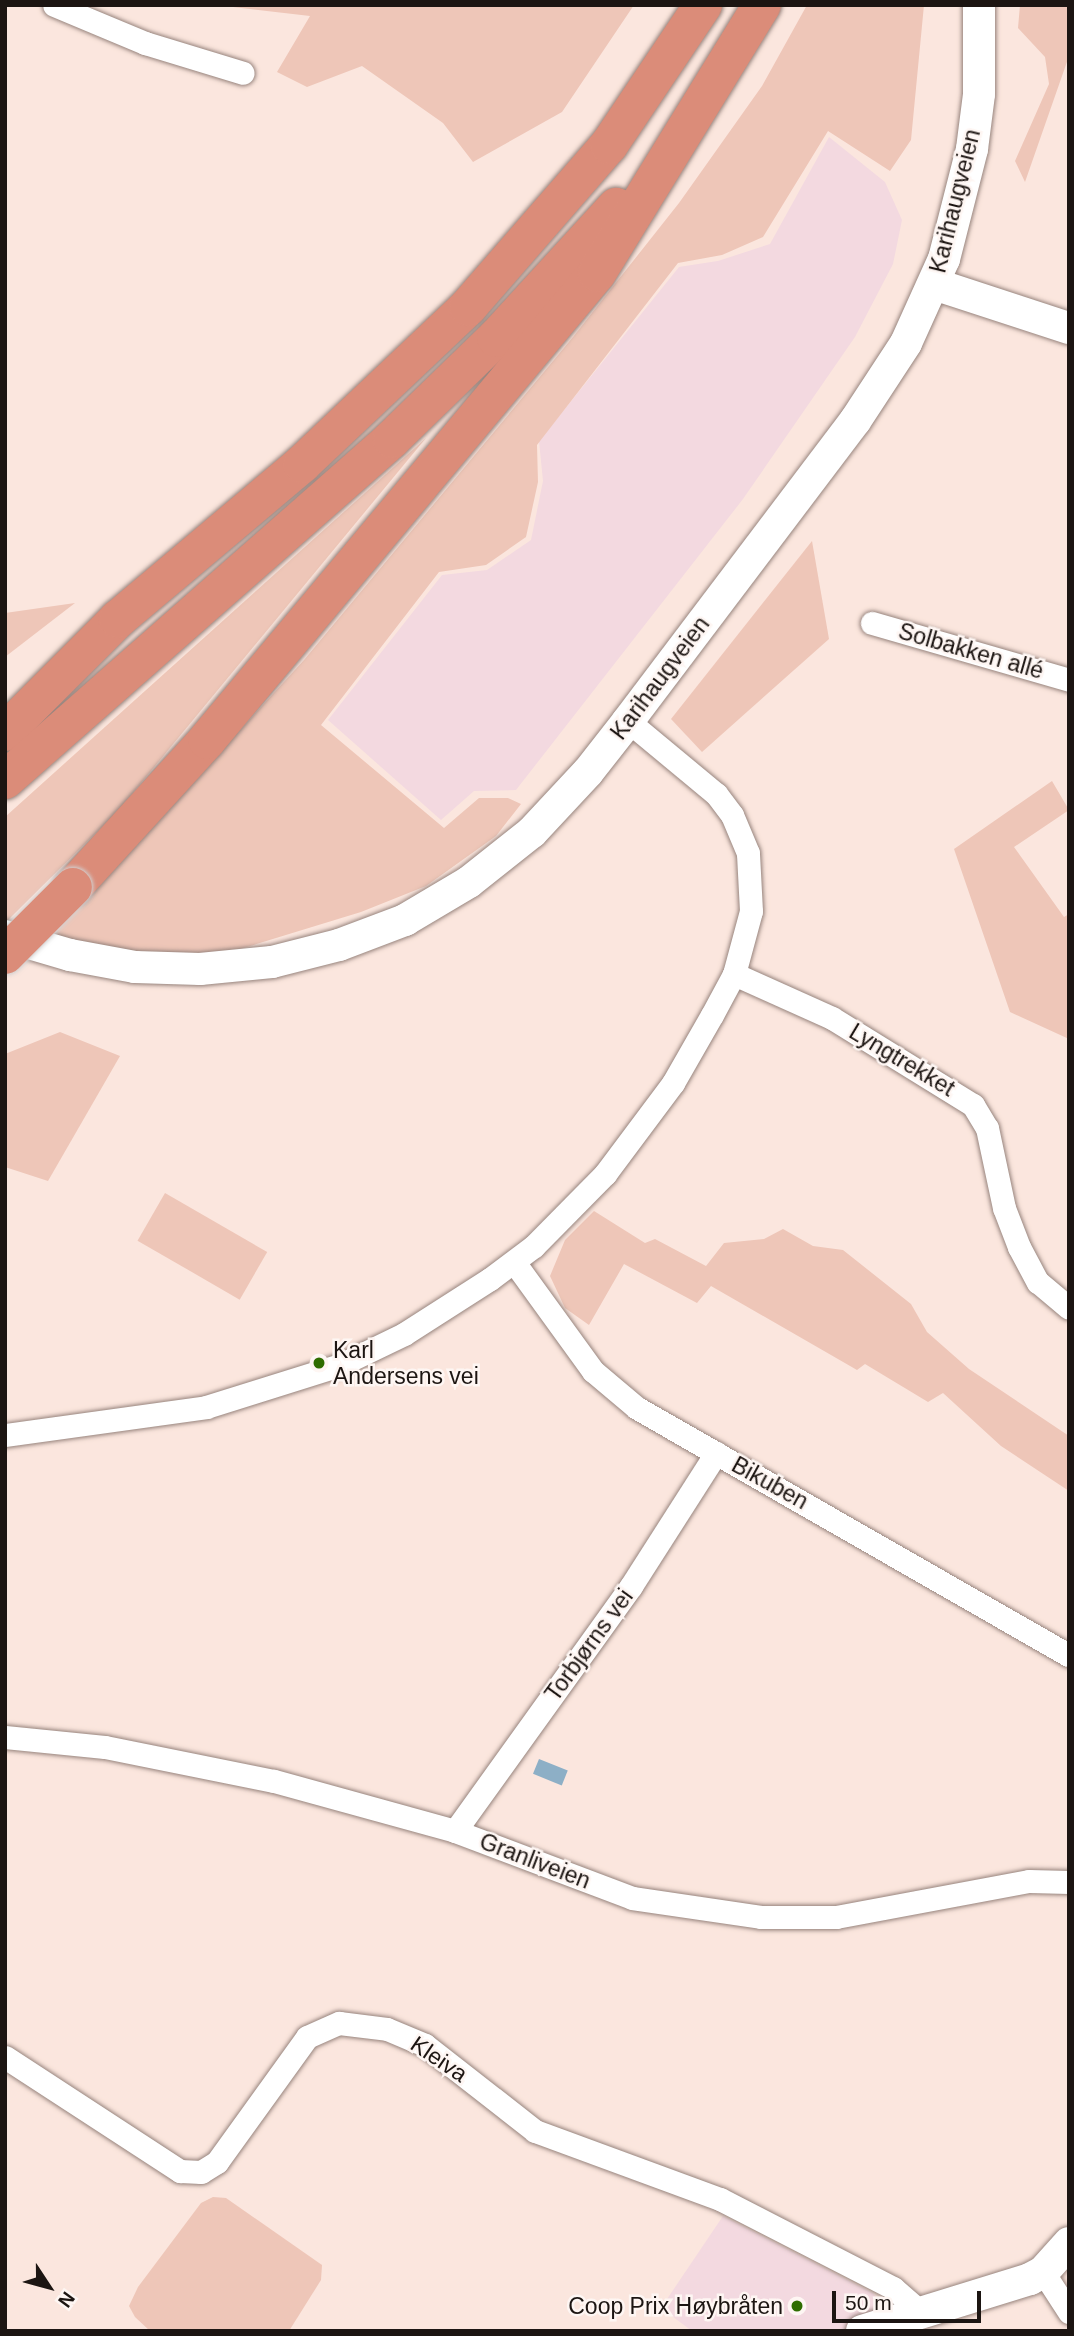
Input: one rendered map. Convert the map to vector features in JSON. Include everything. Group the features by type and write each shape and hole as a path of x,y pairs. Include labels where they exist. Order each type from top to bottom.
{"highway":[{"path":"5,700 118,619 313,454 468,307 587,175 637,108 703,5"},
{"path":"5,955 73,887 207,740 597,273 762,5"},
{"path":"5,780 412,420 533,299 688,122"},
{"path":"5,732 118,619"}],"main road":[{"name":"Karihaugveien","path":"5,936 105,963 200,969 272,962 369,934 438,902 502,858 557,808 628,721 855,421 906,343 934,284 959,205 976,125 979,5"},
{"path":"934,284 1069,328"},
{"path":"862,2331 919,2311 1012,2286 1043,2272 1069,2243"}],"street":[{"path":"54,5 145,43 243,73"},
{"name":"Solbakken allé","path":"872,623 1069,680"},
{"path":"5,1435 206,1407 303,1380 383,1345 514,1262 605,1174 673,1083 734,974 751,911 748,853 716,794 628,721"},
{"name":"Lyngtrekket","path":"734,974 832,1018 973,1105 987,1128 1004,1208 1018,1247 1038,1282 1069,1308"},
{"name":"Bikuben","path":"514,1262 561,1331 607,1384 637,1408 1069,1655"},
{"name":"Torbjørns vei","path":"454,1831 631,1586 716,1453"},
{"name":"Granliveien","path":"5,1737 143,1753 274,1781 454,1831 632,1898 761,1917 836,1917 1029,1881 1069,1882"},
{"name":"Kleiva","path":"5,2057 180,2171 201,2172 217,2162 307,2037 339,2024 387,2029 425,2045 535,2131 720,2199 892,2288 919,2311"},
{"path":"1043,2272 1069,2312"}],"shaded area":[{"path":"129,5 634,5 562,112 473,162 443,123 362,66 307,87 277,72 310,16 233,7"},
{"path":"807,5 924,5 911,140 890,171 828,131 763,237 722,255 678,263 537,445 538,482 526,537 486,565 439,572 321,725 444,828 479,798 508,798 521,804 496,836 426,886 361,912 198,962 46,943 304,660 573,337 679,203 762,86"},
{"path":"1020,5 1069,5 1069,56 1025,182 1015,161 1049,84 1045,57 1018,28"},
{"path":"829,137 885,182 902,220 893,264 855,337 743,499 516,790 474,791 441,820 328,720 442,575 487,570 531,540 543,481 539,441 679,267 718,261 770,244"},
{"path":"426,438 117,812 5,923 5,817"},
{"path":"812,541 829,639 702,752 671,719"},
{"path":"75,603 5,657 5,613"},
{"path":"1052,781 1069,810 1014,847 1064,917 1069,914 1069,1039 1010,1012 954,849"},
{"path":"60,1032 120,1056 48,1181 5,1167 5,1054"},
{"path":"165,1193 267,1252 240,1300 137,1241"},
{"path":"594,1211 645,1243 655,1239 706,1266 724,1243 764,1239 783,1229 813,1246 843,1250 911,1304 927,1332 969,1369 1069,1436 1069,1491 1001,1446 943,1393 928,1402 865,1364 857,1370 711,1286 697,1303 624,1264 589,1325 565,1308 550,1276 565,1240"},
{"path":"213,2197 226,2198 322,2265 321,2280 289,2331 150,2331 135,2317 129,2306 138,2287 201,2203"},
{"path":"723,2216 873,2293 883,2306 845,2331 692,2331 661,2308"}],"water":[{"path":"539,1759 568,1771 562,1785 533,1774"}],"place":[{"name":"Karl Andersens vei","path":"319,1363"},
{"name":"Coop Prix Høybråten","path":"797,2306"}]}
